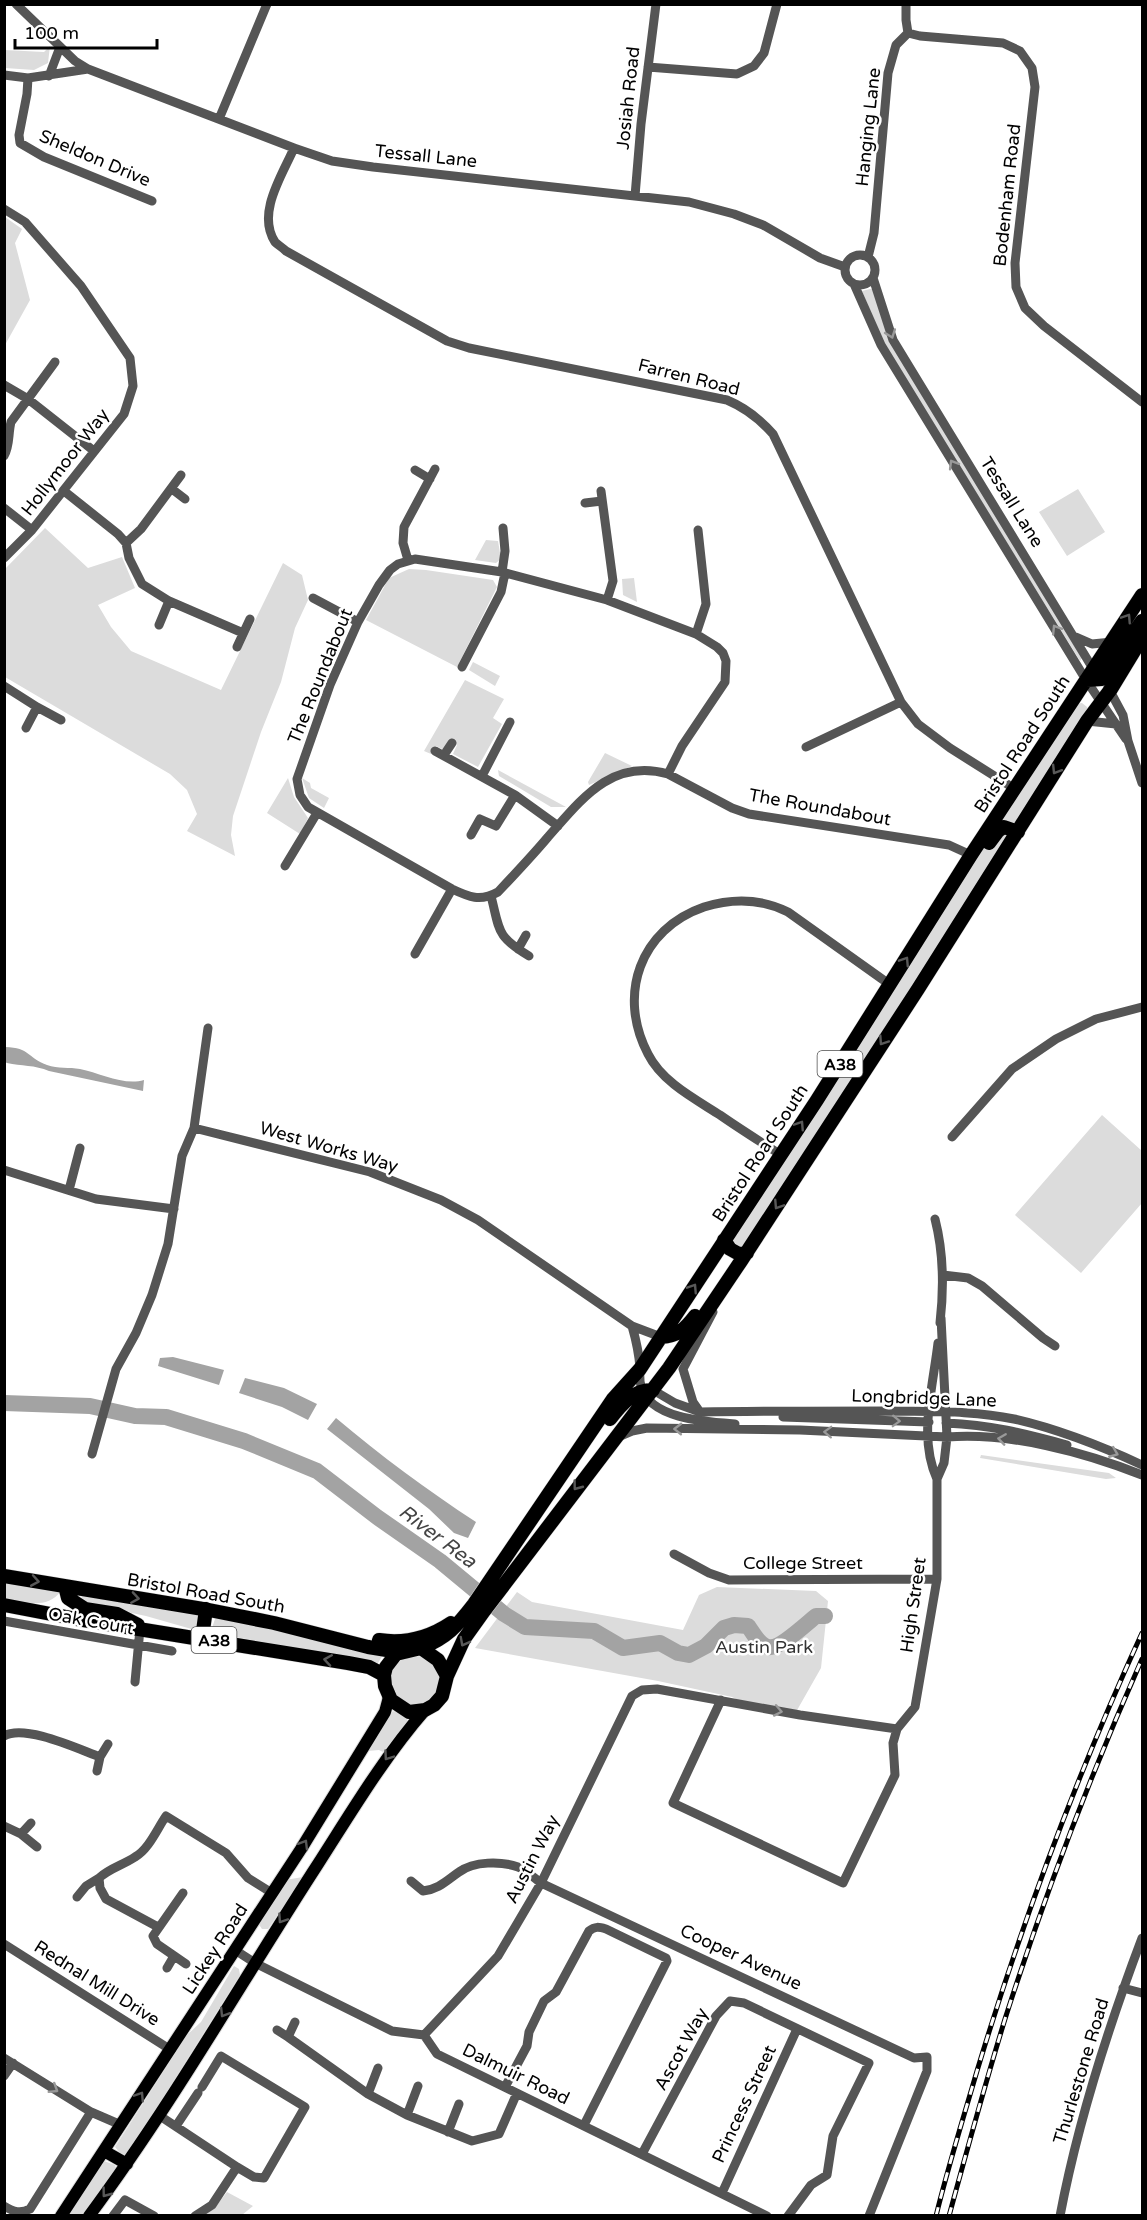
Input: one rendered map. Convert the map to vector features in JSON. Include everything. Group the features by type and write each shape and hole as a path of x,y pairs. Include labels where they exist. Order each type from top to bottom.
{"highway":[{"name":"Bristol Road South","path":"421,1648 453,1631 476,1609 613,1439 717,1298 1101,701 1098,680 1112,642 1143,595"},
{"path":"1098,680 1143,621"},
{"name":"Bristol Road South","path":"500,1579 561,1476 613,1399 640,1369 781,1155 1015,789 1098,680 1143,639"},
{"path":"971,855 983,852 1004,826 1018,832"},
{"path":"724,1240 730,1249 739,1254 747,1253"},
{"path":"661,1337 673,1336 686,1328 715,1289 728,1281"},
{"path":"561,1476 576,1463 620,1406 647,1392"},
{"name":"Bristol Road South","path":"4,1576 70,1591 206,1609 399,1652"},
{"path":"42,1613 70,1591 85,1609 117,1614 144,1630"},
{"name":"A38","path":"4,1605 369,1667 384,1676"},
{"path":"202,1638 206,1609"},
{"path":"329,1637 403,1641 423,1637 476,1609"},
{"name":"Bristol Road South","path":"447,1676 476,1609"},
{"path":"421,1648 438,1660 447,1676 442,1696 434,1705 425,1710 409,1712 389,1697 384,1676 386,1667 399,1652 421,1648"}],"main road":[{"name":"Lickey Road","path":"61,2216 272,1893 385,1712 389,1697"},
{"path":"89,2216 160,2116 384,1762 425,1710"},
{"path":"104,2151 127,2164"}],"street":[{"path":"16,4 75,61 88,69"},
{"path":"219,119 267,4"},
{"name":"Josiah Road","path":"635,196 640,124 656,4"},
{"path":"648,67 737,74 754,66 764,53 777,4"},
{"path":"906,4 908,33"},
{"name":"Hanging Lane","path":"868,257 874,233 888,73 896,45 908,33"},
{"name":"Bodenham Road","path":"908,33 1003,43 1020,51 1032,68 1035,87 1015,262 1016,287 1025,308 1044,326 1143,402"},
{"path":"49,76 60,46"},
{"path":"4,75 28,78 88,69"},
{"name":"Tessall Lane","path":"88,69 294,148 332,160 373,167 689,202 734,214 763,225 820,258 845,267"},
{"name":"Sheldon Drive","path":"28,78 19,135 20,143 44,157 152,201"},
{"name":"Farren Road","path":"294,148 271,201 268,216 275,242 295,256 447,341 469,348 727,400 758,417 773,434 901,702 918,724 950,748 1015,789"},
{"name":"Hollymoor Way","path":"4,209 25,222 81,286 130,358 133,386 124,414 32,530 4,558"},
{"path":"854,256 868,257 874,265 873,278 866,284 854,284 847,277 845,267 854,256"},
{"name":"Tessall Lane","path":"873,278 893,340 1076,637 1098,680 1101,701 1128,741"},
{"name":"Tessall Lane","path":"854,284 881,345 1123,715 1128,741 1143,783"},
{"path":"4,456 8,449 8,432 11,422 55,362"},
{"path":"4,385 28,399 94,451"},
{"path":"435,469 404,527 403,543 408,561 426,561 503,572 607,600 696,634 717,646 723,653 726,661 725,681 682,747 668,774"},
{"path":"415,470 430,478"},
{"path":"126,543 141,529 182,475"},
{"path":"172,489 185,499"},
{"path":"63,491 118,534 126,543 129,558 142,584 169,601 243,633"},
{"path":"585,503 602,496 613,581 607,600"},
{"path":"4,508 32,530"},
{"path":"696,634 706,604 698,530"},
{"path":"462,667 501,592 505,551 504,532 493,537"},
{"name":"The Roundabout","path":"408,561 390,570 358,622 330,685 297,778 300,795 304,802 317,813 452,889 470,897 482,899 498,892 585,796 602,783 631,772 657,771 668,774 748,814 949,845 971,855"},
{"path":"313,598 358,622"},
{"path":"159,625 169,601"},
{"path":"237,647 250,619"},
{"path":"1076,637 1092,644 1112,642"},
{"path":"4,686 60,720"},
{"path":"806,747 901,702"},
{"path":"26,728 37,707"},
{"path":"1087,721 1116,724"},
{"path":"482,777 510,722"},
{"path":"444,755 452,743"},
{"path":"435,751 515,795 558,826"},
{"path":"471,835 480,819 496,826 515,795"},
{"path":"285,866 317,813"},
{"path":"415,954 452,889"},
{"path":"491,896 502,936 508,943 529,956"},
{"path":"781,1155 678,1087 658,1069 643,1043 634,1013 635,987 642,960 660,934 678,919 718,902 733,899 745,900 770,904 788,912 889,984"},
{"path":"518,949 526,935"},
{"path":"952,1137 1012,1069 1056,1039 1096,1019 1143,1007"},
{"path":"92,1454 116,1369 136,1333 152,1295 168,1244 182,1156 194,1128 207,1028"},
{"name":"West Works Way","path":"194,1128 370,1172 441,1200 478,1220 632,1326 661,1337"},
{"path":"69,1190 80,1148"},
{"path":"4,1170 96,1199 174,1209"},
{"path":"935,1219 942,1251 941,1318"},
{"path":"943,1275 968,1278 982,1286 1043,1338 1056,1346"},
{"path":"700,1412 693,1402 683,1369 713,1313 717,1298"},
{"name":"High Street","path":"938,1479 931,1466 928,1411 941,1318"},
{"name":"High Street","path":"897,1730 915,1707 937,1579 938,1479 944,1463 947,1437 941,1318"},
{"path":"632,1326 647,1392"},
{"name":"Longbridge Lane","path":"647,1392 700,1412 970,1412 1042,1426 1086,1441 1143,1465"},
{"name":"Longbridge Lane","path":"647,1392 666,1411 696,1420 800,1430"},
{"name":"Longbridge Lane","path":"733,1411 754,1416 929,1422"},
{"path":"928,1411 945,1423"},
{"path":"929,1422 947,1437"},
{"name":"Longbridge Lane","path":"945,1423 1006,1429 1084,1450 1108,1462"},
{"name":"Longbridge Lane","path":"613,1439 647,1428 800,1430 947,1437 969,1435 1002,1438 1083,1455 1143,1475"},
{"name":"College Street","path":"674,1554 709,1573 729,1580 937,1579"},
{"name":"Oak Court","path":"4,1622 172,1651"},
{"path":"135,1682 139,1646 144,1630"},
{"name":"Austin Way","path":"424,2035 498,1956 542,1883 632,1696 642,1690 657,1689 721,1700"},
{"path":"721,1700 897,1730 893,1743 895,1775 843,1883 673,1803 721,1700"},
{"path":"4,1736 10,1733 36,1735 100,1757"},
{"path":"97,1771 100,1757 108,1744"},
{"path":"77,1897 86,1886 108,1870 135,1858 143,1851 166,1816 226,1853 248,1878 272,1893"},
{"path":"21,1834 31,1823"},
{"path":"4,1826 21,1834 37,1847"},
{"name":"Cooper Avenue","path":"411,1881 423,1891 435,1890 462,1870 483,1864 503,1864 520,1868 542,1883 914,2058 927,2057 927,2072 869,2216"},
{"path":"99,1878 100,1888 106,1899 158,1927"},
{"path":"183,1893 153,1936 157,1944 186,1964"},
{"path":"505,2088 527,2046 529,2032 544,2001 556,1992 589,1931 598,1927 606,1929 666,1958 667,1961 584,2125"},
{"name":"Thurlestone Road","path":"1060,2216 1078,2135 1123,1988 1143,1938"},
{"name":"Rednal Mill Drive","path":"4,1944 171,2050"},
{"path":"235,1950 255,1963 392,2031 424,2035"},
{"path":"167,1968 174,1956"},
{"path":"1123,1988 1143,1993"},
{"name":"Ascot Way","path":"642,2154 716,2016 730,2001 744,2003 869,2063 833,2136 827,2175 812,2186 788,2216"},
{"path":"288,2037 296,2022"},
{"name":"Princess Street","path":"722,2193 796,2029"},
{"path":"277,2030 368,2094 407,2115 472,2141 499,2134 518,2093"},
{"name":"Dalmuir Road","path":"424,2035 437,2054 767,2216"},
{"path":"160,2116 237,2167 254,2177 264,2178 305,2107 221,2056 176,2126"},
{"path":"4,2076 9,2060 91,2112 121,2125"},
{"path":"368,2094 378,2068"},
{"path":"407,2115 418,2086"},
{"path":"448,2132 459,2104"},
{"path":"8,2208 22,2213 30,2209 91,2112"},
{"path":"195,2216 212,2205 237,2167"},
{"path":"113,2216 125,2200 154,2216"}],"green space":[{"path":"50,46 48,63 34,70 5,68 5,50 44,52"},
{"path":"5,217 22,229 15,243 30,300 5,345"},
{"path":"873,289 890,339 1082,658 1080,661 884,344 862,291"},
{"path":"1078,489 1105,532 1067,556 1039,512"},
{"path":"45,528 88,568 122,557 135,588 98,605 111,627 131,651 221,690 283,563 302,575 308,600 295,628 281,682 261,732 233,816 231,835 235,856 187,831 197,814 187,790 170,774 5,677 5,569"},
{"path":"486,540 498,541 501,559 496,563 475,560"},
{"path":"409,569 493,580 497,587 457,667 366,620 389,578"},
{"path":"634,578 637,602 623,595 622,579"},
{"path":"473,662 500,676 495,686 469,670"},
{"path":"465,680 504,699 493,718 502,724 478,767 453,754 457,745 450,740 444,750 436,746 431,754 424,751"},
{"path":"1082,703 1088,711 744,1249 739,1249 732,1242 1076,704"},
{"path":"605,753 632,766 589,785 588,782"},
{"path":"498,770 566,807 551,807 499,776"},
{"path":"288,778 294,797 308,818 300,834 267,813"},
{"path":"302,778 310,783 311,788 329,798 324,808 309,798"},
{"path":"1102,1115 1142,1151 1142,1203 1081,1273 1015,1215"},
{"path":"981,1455 1109,1473 1116,1478 1106,1479 980,1458"},
{"path":"4,1580 61,1591 49,1601 42,1603 5,1599"},
{"name":"Austin Park","path":"717,1587 816,1591 828,1601 821,1668 796,1712 658,1681 475,1648 517,1592 532,1602 683,1630 699,1595"},
{"path":"83,1593 197,1612 200,1619 199,1627 195,1630 146,1616 89,1604 80,1601"},
{"path":"216,1616 383,1655 378,1663 213,1633 212,1628"},
{"path":"415,1656 424,1658 435,1667 440,1681 438,1690 429,1701 415,1706 406,1704 395,1695 390,1681 392,1672 401,1661"},
{"path":"394,1711 407,1717 407,1722 383,1752 368,1751 390,1713"},
{"path":"303,1877 268,1929 262,1929 258,1923 285,1880"},
{"path":"234,1966 239,1969 240,1975 127,2155 120,2153 115,2147 187,2035 201,2022"},
{"path":"104,2161 115,2165 116,2169 84,2215 66,2216"},
{"path":"227,2192 253,2206 242,2215 204,2216 217,2205"}],"shaded area":[{"path":"5,1047 20,1049 51,1066 80,1069 120,1080 144,1080 143,1091 7,1063 5,1062"},
{"path":"173,1357 224,1370 219,1385 158,1366 160,1358"},
{"path":"245,1378 284,1388 317,1404 308,1420 282,1407 239,1393"},
{"path":"336,1418 404,1472 476,1522 468,1538 454,1533 429,1509 327,1429"}],"waterway":[{"name":"River Rea","path":"4,1403 90,1406 135,1416 166,1417 244,1441 317,1471 440,1561 504,1614 525,1627 594,1631 623,1648 660,1643 678,1653 689,1655 706,1646 724,1628 734,1625 748,1626 762,1644 773,1647 800,1630 816,1616 825,1616"}],"railway":[{"path":"936,2216 994,2015 1032,1904 1095,1740 1142,1633"},
{"path":"949,2216 976,2117 1020,1973 1086,1792 1142,1659"}]}
